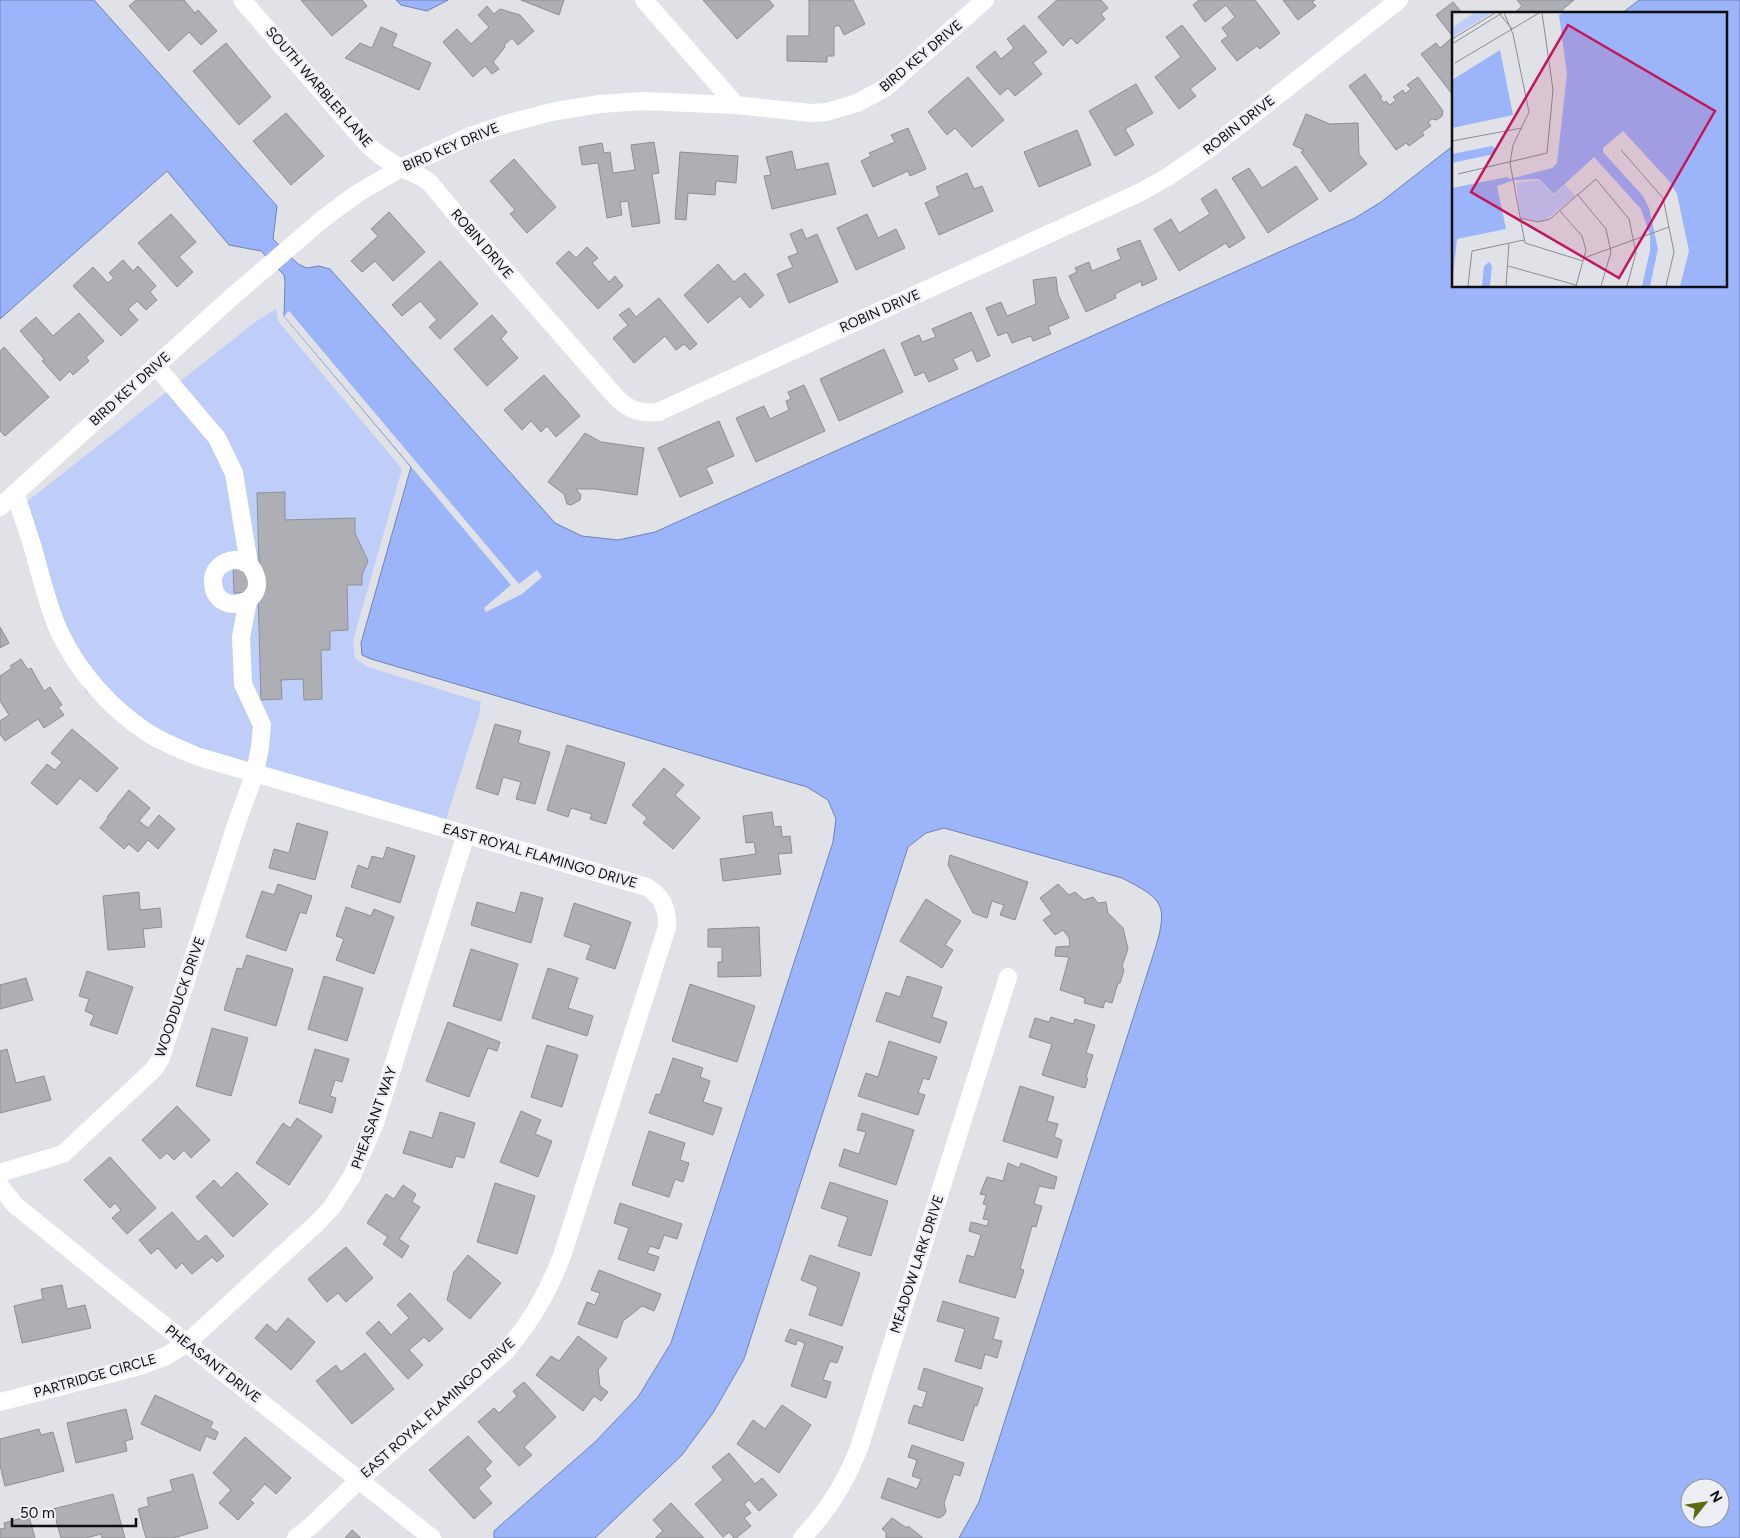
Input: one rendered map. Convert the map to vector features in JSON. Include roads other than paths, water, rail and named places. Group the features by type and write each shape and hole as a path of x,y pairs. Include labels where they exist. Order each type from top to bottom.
{"street":[{"name":"SOUTH WARBLER LANE","path":"242,0 369,146 381,157 401,168"},
{"path":"644,0 736,105"},
{"name":"BIRD KEY DRIVE","path":"0,507 233,296 324,218 358,194 401,168 470,136 509,123 556,111 600,104 644,101 736,105 811,113 841,109 858,103 885,88 986,0"},
{"name":"ROBIN DRIVE","path":"401,168 429,182 465,226 624,405 634,411 658,412 1141,192 1169,176 1213,146 1398,0"},
{"path":"156,366 217,438 234,473 249,564 255,573 258,583 255,594 248,601 234,605 221,600 213,588 213,574 222,563 236,559 249,564"},
{"name":"EAST ROYAL FLAMINGO DRIVE","path":"15,493 46,597 60,631 79,665 103,696 131,721 164,742 200,757 648,887 657,893 665,904 668,915 667,927 563,1253 552,1282 541,1303 506,1351 358,1480"},
{"name":"WOODDUCK DRIVE","path":"0,1173 63,1154 154,1069 161,1058 237,822 255,773 262,725 244,684 241,637 248,601"},
{"name":"PHEASANT WAY","path":"187,1343 319,1221 332,1206 352,1176 374,1126 466,834"},
{"name":"MEADOW LARK DRIVE","path":"802,1538 818,1522 835,1498 859,1448 1008,978"},
{"name":"PHEASANT DRIVE","path":"0,1186 14,1205 432,1538"},
{"name":"PARTRIDGE CIRCLE","path":"0,1402 140,1366 166,1356 187,1343"},
{"path":"296,1538 312,1526 358,1480"}]}
